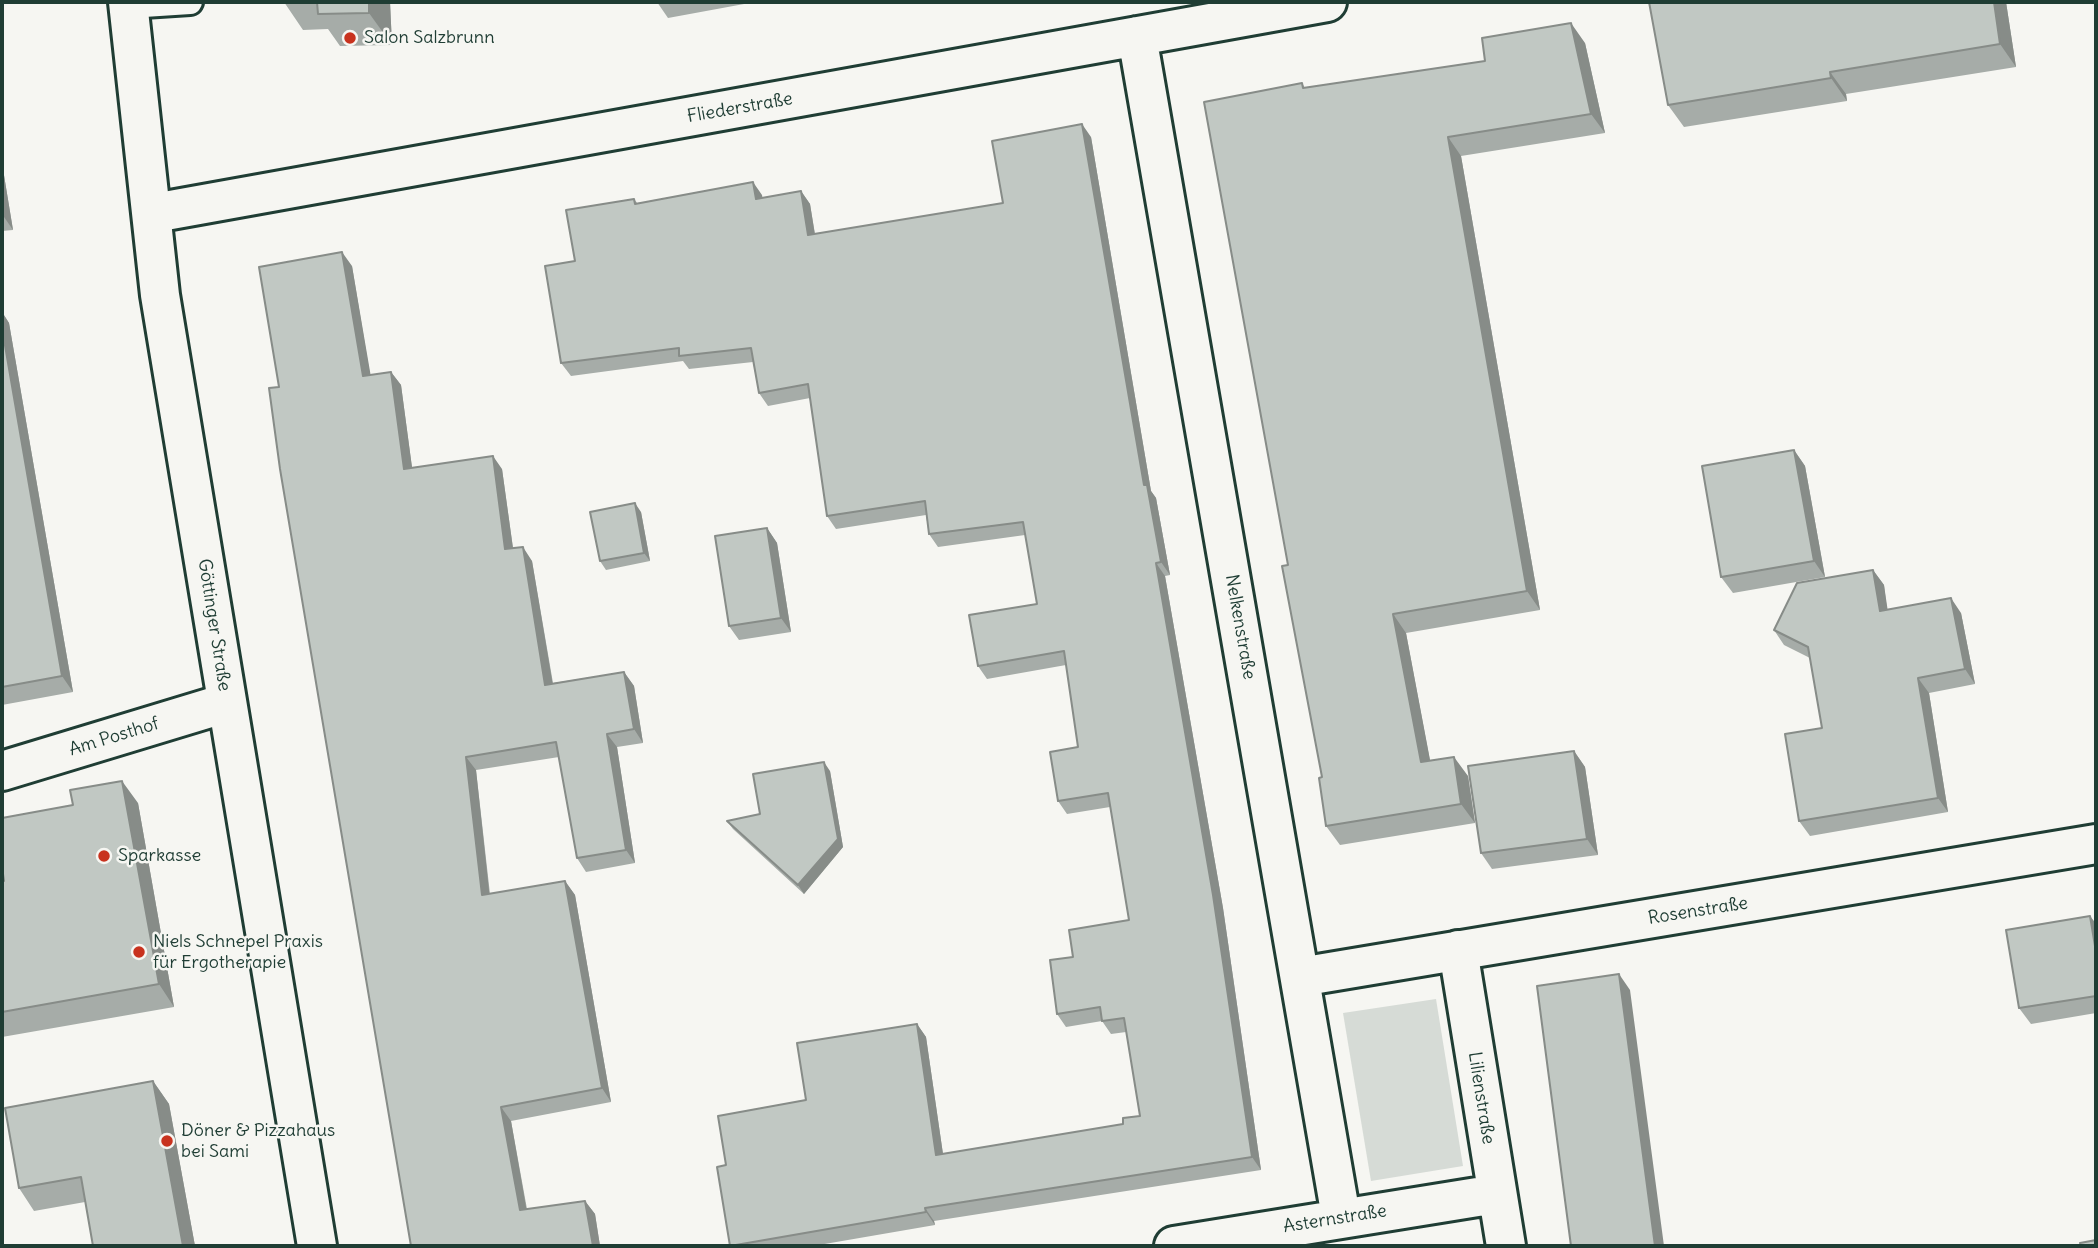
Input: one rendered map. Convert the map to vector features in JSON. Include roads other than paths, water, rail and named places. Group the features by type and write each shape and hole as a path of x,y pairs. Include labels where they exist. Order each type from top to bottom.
{"street":[{"name":"Fliederstraße","path":"154,213 1327,2"},
{"name":"Göttinger Straße","path":"128,4 154,213 160,295 317,1246"},
{"name":"Nelkenstraße","path":"1138,36 1341,1217"},
{"name":"Am Posthof","path":"2,771 226,703"},
{"name":"Rosenstraße","path":"1300,977 2096,844"},
{"name":"Lilienstraße","path":"1458,950 1506,1246"},
{"name":"Asternstraße","path":"1174,1246 1341,1217 1496,1195"}],"lane":[{"path":"128,4 190,2"}],"place":[{"name":"Salon Salzbrunn","path":"350,38"},
{"name":"Sparkasse","path":"104,856"},
{"name":"Niels Schnepel Praxis für Ergotherapie","path":"139,952"},
{"name":"Döner & Pizzahaus bei Sami","path":"167,1141"}]}
